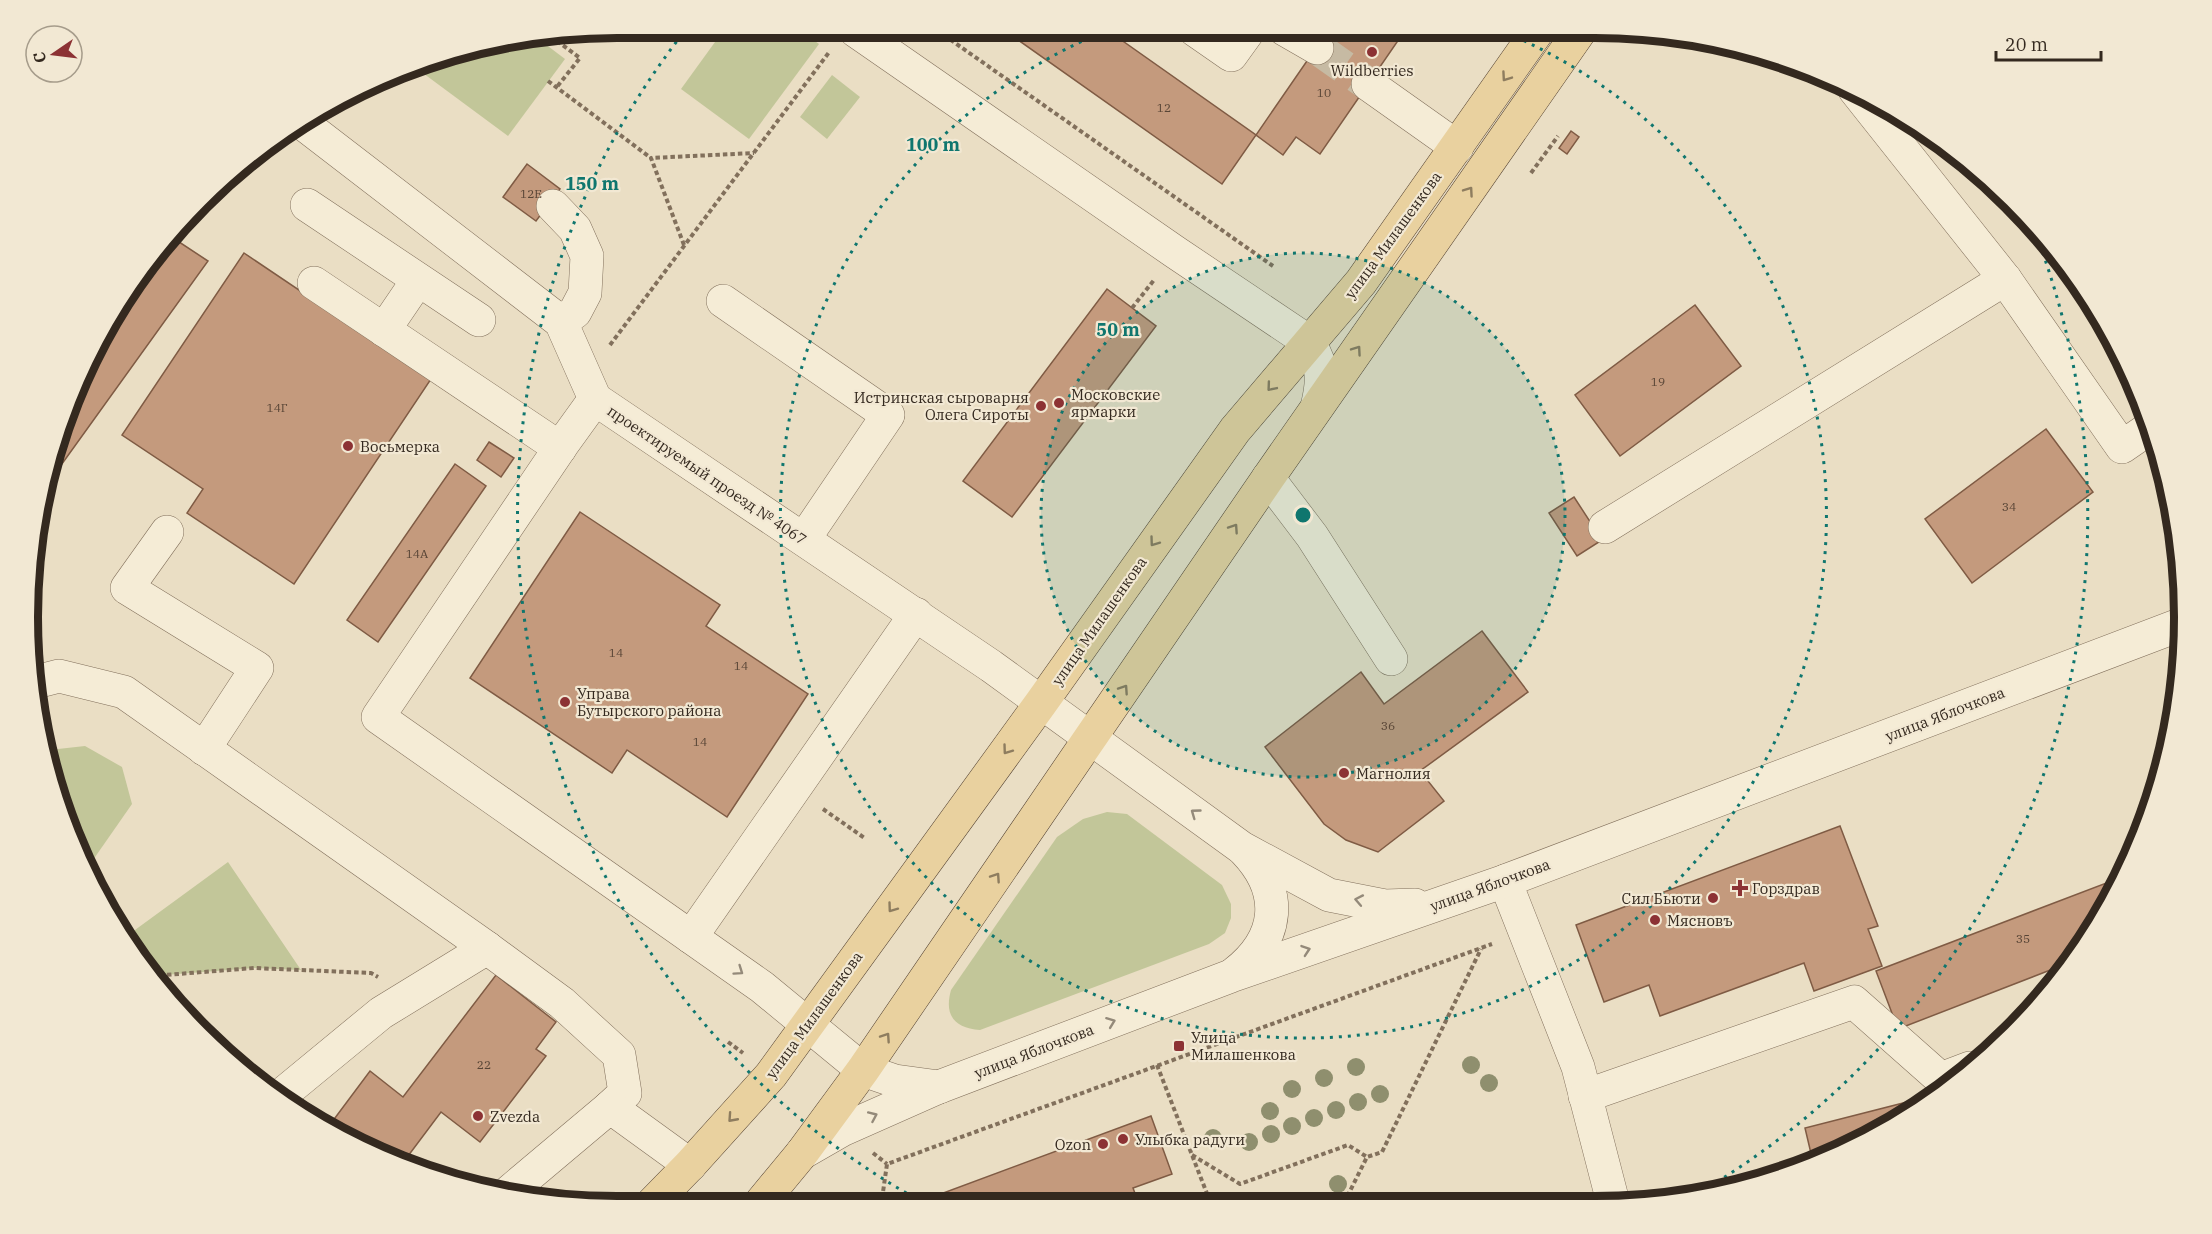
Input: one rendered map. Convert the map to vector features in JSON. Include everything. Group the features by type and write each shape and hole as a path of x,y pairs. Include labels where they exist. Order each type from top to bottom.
{"main road":[{"name":"улица Милашенкова","path":"660,1196 771,1075 1041,703 1235,430 1361,282 1533,38"},
{"path":"768,1196 863,1070 1268,478 1575,38"}],"street":[{"path":"1207,38 1231,55 1243,38"},
{"path":"1299,38 1317,48"},
{"path":"862,39 1309,342 1318,357 1322,374 1317,407"},
{"path":"1368,84 1457,147"},
{"path":"1867,106 2005,279 2122,447 2144,432"},
{"name":"проектируемый проезд № 4067","path":"308,127 561,322 595,399 916,614 1242,848"},
{"path":"307,206 479,321"},
{"path":"553,206 575,229 587,256 585,293 575,312 561,322"},
{"path":"1605,526 2005,279"},
{"path":"384,330 418,280"},
{"path":"314,283 560,448"},
{"path":"723,301 888,415 804,539"},
{"path":"595,399 378,717 762,987 863,1070 895,1081 939,1087"},
{"path":"1268,478 1312,536 1390,659"},
{"path":"167,532 127,588 257,668 204,749"},
{"path":"691,937 916,614"},
{"name":"улица Яблочкова","path":"802,1153 842,1130 939,1087 1231,976 1505,881 2174,627"},
{"path":"41,681 59,676 124,692 487,948 562,1003 619,1055 625,1093 515,1187"},
{"path":"1242,848 1329,894 1385,906 1438,904"},
{"path":"1231,976 1251,961 1265,939 1272,915 1270,890 1260,867 1242,848"},
{"path":"1505,881 1578,1067 1611,1196"},
{"path":"285,1092 381,1013 487,948"},
{"path":"1585,1096 1854,1002 1949,1076"},
{"path":"610,1107 690,1165"}],"path":[{"path":"948,38 1273,267"},
{"path":"615,338 755,153 862,39"},
{"path":"556,88 580,58 557,41"},
{"path":"548,81 651,158 684,246"},
{"path":"1531,174 1558,136"},
{"path":"651,158 755,153"},
{"path":"794,788 866,839"},
{"path":"885,1196 886,1164 1526,932"},
{"path":"1348,1196 1367,1157 1382,1152 1481,948"},
{"path":"161,975 254,968 371,973 409,996"},
{"path":"1157,1065 1207,1196"},
{"path":"1192,1155 1240,1184 1348,1145 1367,1157"}],"green space":[{"path":"718,38 811,38 819,44 749,139 681,89"},
{"path":"542,42 565,59 508,136 421,72 467,57"},
{"path":"832,75 860,97 827,139 800,117"},
{"path":"85,746 122,767 132,804 92,861 68,803 53,750"},
{"path":"1107,812 1127,814 1222,885 1231,904 1231,918 1225,933 1209,944 980,1030 958,1023 950,1013 951,990 1057,837 1083,819"},
{"path":"228,862 301,970 254,968 161,975 131,933"}],"building":[{"path":"1015,38 1118,38 1256,135 1222,184"},
{"path":"1323,38 1400,38 1320,154 1296,137 1283,155 1256,135"},
{"path":"1571,131 1579,137 1567,154 1559,148"},
{"path":"527,164 560,189 536,221 503,197"},
{"path":"177,240 208,261 56,472 68,431 97,361 115,327 157,264"},
{"path":"244,253 431,379 294,584 187,513 203,489 122,435"},
{"name":"Московские ярмарки","path":"1107,289 1156,326 1012,517 963,481"},
{"path":"1695,305 1741,366 1620,456 1575,395"},
{"path":"2046,429 2093,492 1972,583 1925,519"},
{"path":"489,442 514,458 501,477 477,460"},
{"path":"455,464 486,486 378,642 347,620"},
{"path":"1574,497 1602,540 1577,556 1549,513"},
{"path":"580,512 720,605 706,626 808,694 727,817 627,750 612,773 470,678"},
{"path":"1482,631 1528,692 1420,771 1444,801 1378,852 1346,840 1324,824 1265,747 1361,672 1384,704"},
{"path":"1840,826 1878,926 1868,929 1882,966 1814,991 1804,963 1660,1016 1649,985 1604,1002 1576,925"},
{"path":"2111,881 2097,907 2057,968 1898,1029 1876,971"},
{"path":"496,975 556,1022 536,1049 546,1056 480,1142 441,1112 407,1157 332,1122 370,1071 403,1097"},
{"path":"1916,1100 1851,1137 1811,1154 1805,1128"},
{"path":"1151,1116 1172,1174 1133,1188 1136,1196 935,1196"}],"tunnel":[{"path":"1317,48 1368,84"}],"place":[{"name":"Wildberries","path":"1372,52"},
{"name":"Московские ярмарки","path":"1059,403"},
{"name":"Истринская сыроварня Олега Сироты","path":"1041,406"},
{"name":"Восьмерка","path":"348,446"},
{"name":"Управа Бутырского района","path":"565,702"},
{"name":"Магнолия","path":"1344,773"},
{"name":"Горздрав","path":"1740,888"},
{"name":"Сил Бьюти","path":"1713,898"},
{"name":"Мясновъ","path":"1655,920"},
{"name":"Улица Милашенкова","path":"1179,1046"},
{"name":"Zvezda","path":"478,1116"},
{"name":"Улыбка радуги","path":"1123,1139"},
{"name":"Ozon","path":"1103,1144"}]}
